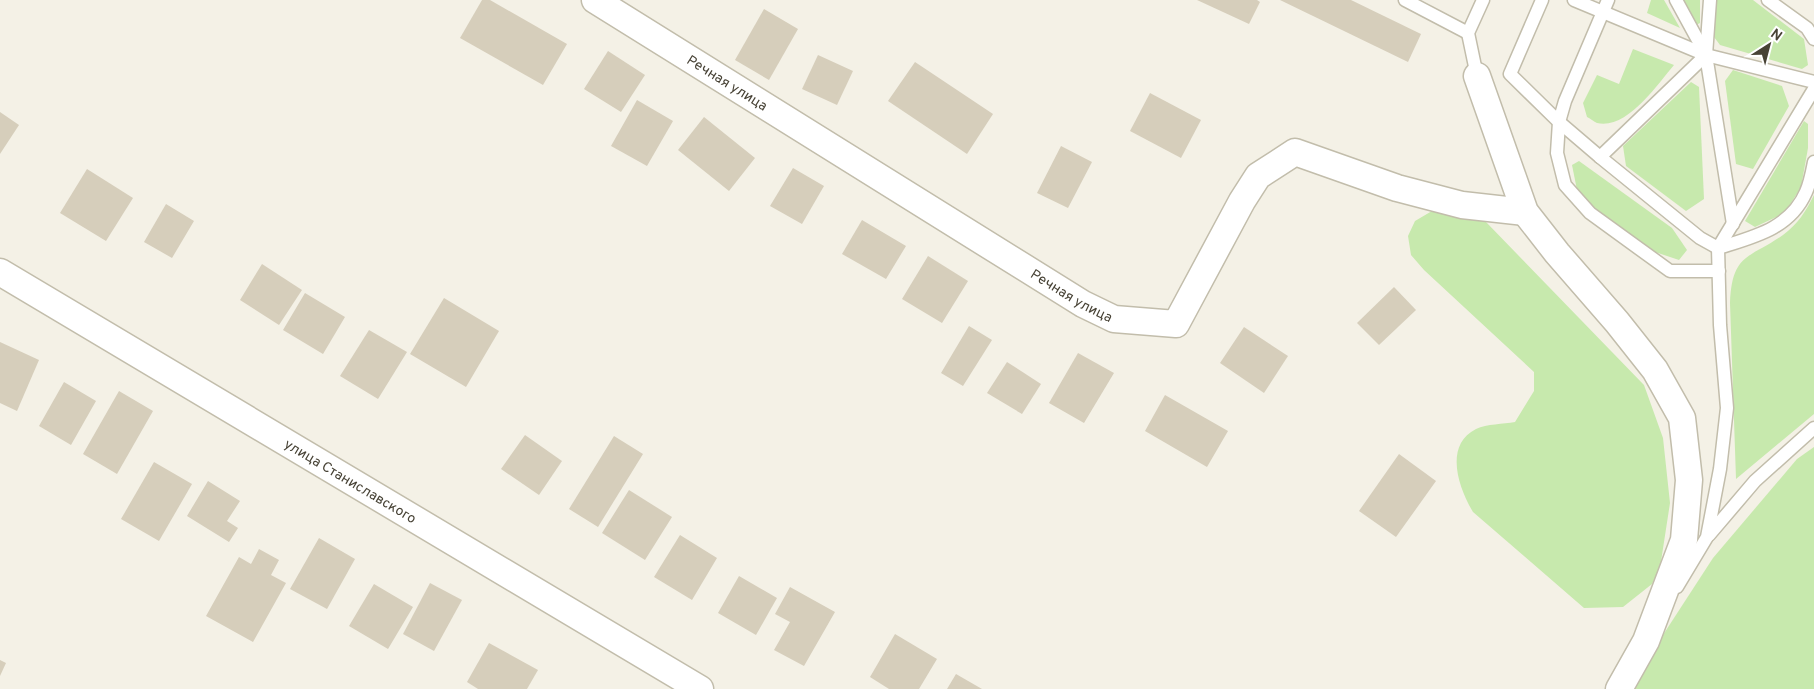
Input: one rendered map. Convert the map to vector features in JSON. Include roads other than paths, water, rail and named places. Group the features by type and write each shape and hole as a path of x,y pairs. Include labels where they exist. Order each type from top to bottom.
{"street":[{"name":"Речная улица","path":"595,0 1083,304 1114,319 1176,324 1242,201 1258,176 1295,152 1397,188 1462,205 1525,212"},
{"path":"1477,76 1525,212 1655,370 1682,418 1689,480 1684,540 1646,641 1619,689"},
{"name":"улица Станиславского","path":"0,272 700,689"}],"lane":[{"path":"1405,0 1468,33"},
{"path":"1477,76 1468,33 1484,0"},
{"path":"1542,0 1510,74 1559,122 1700,238 1718,248 1763,234 1791,216 1806,192 1814,162"},
{"path":"1574,0 1605,6 1706,55 1814,82"},
{"path":"1676,0 1706,55"},
{"path":"1710,0 1706,55 1733,224"},
{"path":"1768,0 1807,28 1814,39"},
{"path":"1605,6 1565,101 1559,122 1558,153 1565,186 1590,214 1670,271 1718,271"},
{"path":"1600,157 1706,55"},
{"path":"1708,536 1720,469 1728,408 1720,325 1718,248 1814,89"},
{"path":"1646,641 1708,536 1755,481 1814,428"}]}
